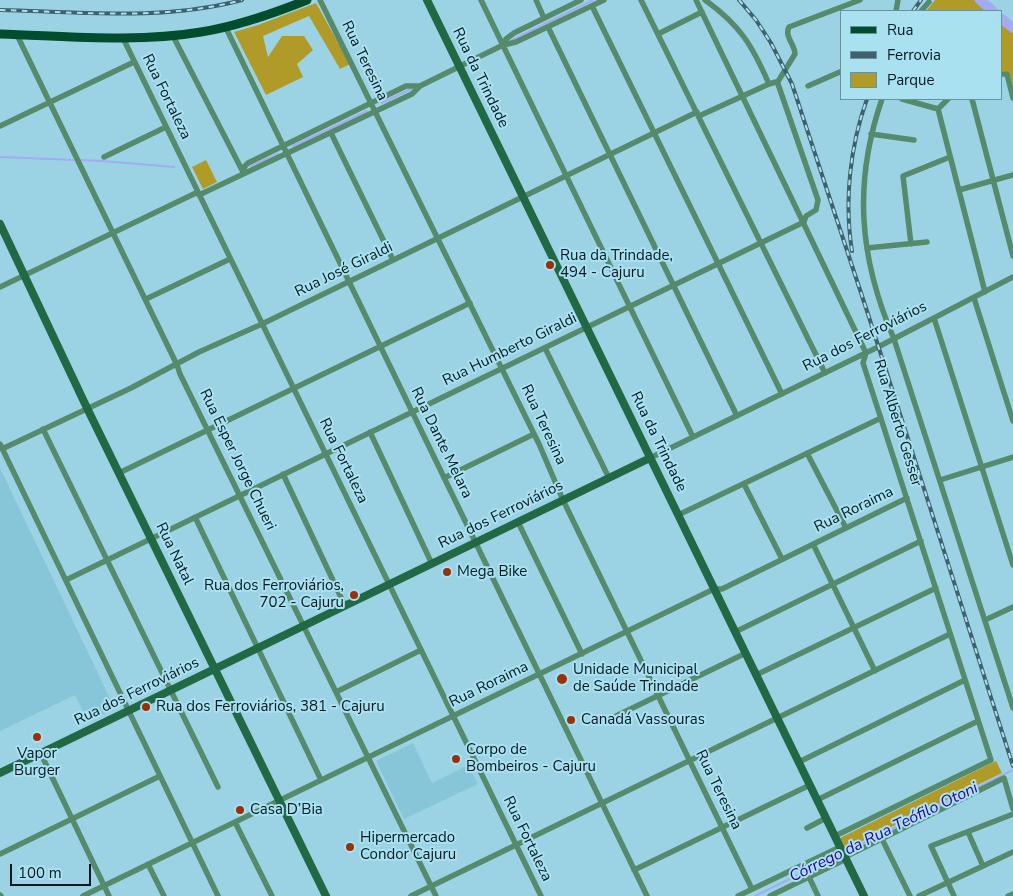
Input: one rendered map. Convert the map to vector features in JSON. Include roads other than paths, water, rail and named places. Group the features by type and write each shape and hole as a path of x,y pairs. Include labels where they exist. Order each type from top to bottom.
{"main road":[{"path":"284,0 293,2 306,0"},
{"path":"0,34 123,38 174,36 226,28 270,15 306,0"}],"street":[{"name":"Rua Teresina","path":"320,0 502,368 563,500 752,889"},
{"name":"Rua da Trindade","path":"427,0 864,896"},
{"path":"481,0 693,437"},
{"path":"536,0 544,18"},
{"path":"503,45 509,36 581,0"},
{"path":"0,287 243,173 252,171 412,94 420,86 503,45 516,42 604,0"},
{"path":"641,0 825,373"},
{"name":"Rua Alberto Gesser","path":"696,0 744,96 866,353 863,363 991,760 835,836"},
{"path":"705,0 730,20 741,32 753,49 769,84"},
{"path":"804,222 806,216 816,210 818,200 777,82 794,54 795,49 787,35 789,27 860,0"},
{"path":"922,10 929,2"},
{"path":"592,6 782,394"},
{"path":"658,34 702,12"},
{"path":"548,26 737,416"},
{"name":"Rua Dante Melara","path":"226,28 647,896"},
{"name":"Rua Esper Jorge Chueri","path":"17,35 178,364 180,374 436,896"},
{"path":"174,36 243,173"},
{"name":"Rua Fortaleza","path":"123,38 541,896"},
{"path":"0,126 134,62"},
{"path":"808,86 840,72"},
{"path":"1004,74 1013,98"},
{"name":"Rua José Giraldi","path":"1,446 87,408 199,352 262,324 654,133 777,82"},
{"path":"243,173 248,162 406,86 420,86"},
{"path":"882,100 871,134 863,184 866,248 870,272 877,296 894,339 1013,708"},
{"path":"906,100 938,109"},
{"path":"938,109 947,100"},
{"path":"972,100 1013,256"},
{"path":"938,109 985,292"},
{"path":"104,157 166,127"},
{"path":"332,132 393,260"},
{"path":"871,134 914,140"},
{"path":"911,244 903,176 950,157"},
{"path":"958,190 1013,175"},
{"name":"Rua Humberto Giraldi","path":"66,580 804,222"},
{"name":"Rua Natal","path":"0,224 119,474 326,896"},
{"path":"866,248 927,242"},
{"path":"146,299 230,259"},
{"path":"1012,278 1013,285"},
{"name":"Rua dos Ferroviários","path":"0,773 866,353 1012,278"},
{"path":"974,298 1013,421"},
{"path":"119,474 470,303"},
{"path":"934,318 1013,565"},
{"path":"544,348 609,478"},
{"path":"678,515 881,418"},
{"path":"43,429 218,787"},
{"path":"370,432 432,564"},
{"path":"444,478 534,434"},
{"path":"1,446 218,896"},
{"path":"808,453 846,528"},
{"path":"940,480 1013,457"},
{"path":"283,474 345,606"},
{"path":"744,484 782,559"},
{"name":"Rua Roraima","path":"82,896 714,589 722,588 907,498"},
{"path":"195,517 321,780"},
{"path":"518,522 582,654"},
{"path":"735,632 921,541"},
{"path":"813,544 875,671"},
{"path":"756,675 936,588"},
{"path":"985,620 1013,607"},
{"path":"411,896 950,634"},
{"path":"336,692 421,650"},
{"path":"616,716 746,653"},
{"path":"799,762 965,680"},
{"path":"817,800 978,721"},
{"path":"41,754 109,896"},
{"path":"0,854 160,776"},
{"path":"770,896 1004,778 1013,809"},
{"path":"634,870 810,785"},
{"path":"954,896 931,846 1013,814"},
{"path":"807,828 826,818"},
{"path":"235,822 272,896"},
{"path":"968,832 983,866"},
{"path":"882,839 910,896"},
{"path":"738,896 840,846"},
{"path":"919,896 1013,852"},
{"path":"148,864 164,896"},
{"path":"809,877 818,896"},
{"path":"1008,896 1013,894"}],"waterway":[{"path":"512,40 593,0"},
{"path":"980,0 992,10"},
{"path":"1003,20 1013,28"},
{"path":"382,103 411,89"},
{"path":"293,146 367,111"},
{"path":"251,166 278,154"},
{"path":"0,157 75,160"},
{"path":"80,160 174,167"},
{"name":"Córrego da Rua Teófilo Otoni","path":"845,852 1013,770"},
{"name":"Córrego da Rua Teófilo Otoni","path":"755,896 841,854"}],"railway":[{"path":"0,10 122,14 152,13 212,7 242,0"},
{"path":"739,0 756,20 771,43 792,84 1013,766"},
{"path":"914,10 921,0"},
{"path":"852,251 849,213 850,174 856,136 867,100"}],"place":[{"name":"Rua da Trindade, 494 - Cajuru","path":"550,265"},
{"name":"Mega Bike","path":"447,572"},
{"name":"Rua dos Ferroviários, 702 - Cajuru","path":"354,595"},
{"name":"Unidade Municipal de Saúde Trindade","path":"562,679"},
{"name":"Rua dos Ferroviários, 381 - Cajuru","path":"146,707"},
{"name":"Canadá Vassouras","path":"571,720"},
{"name":"Vapor Burger","path":"37,737"},
{"name":"Corpo de Bombeiros - Cajuru","path":"456,759"},
{"name":"Casa D’Bia","path":"240,810"},
{"name":"Hipermercado Condor Cajuru","path":"350,847"}]}
